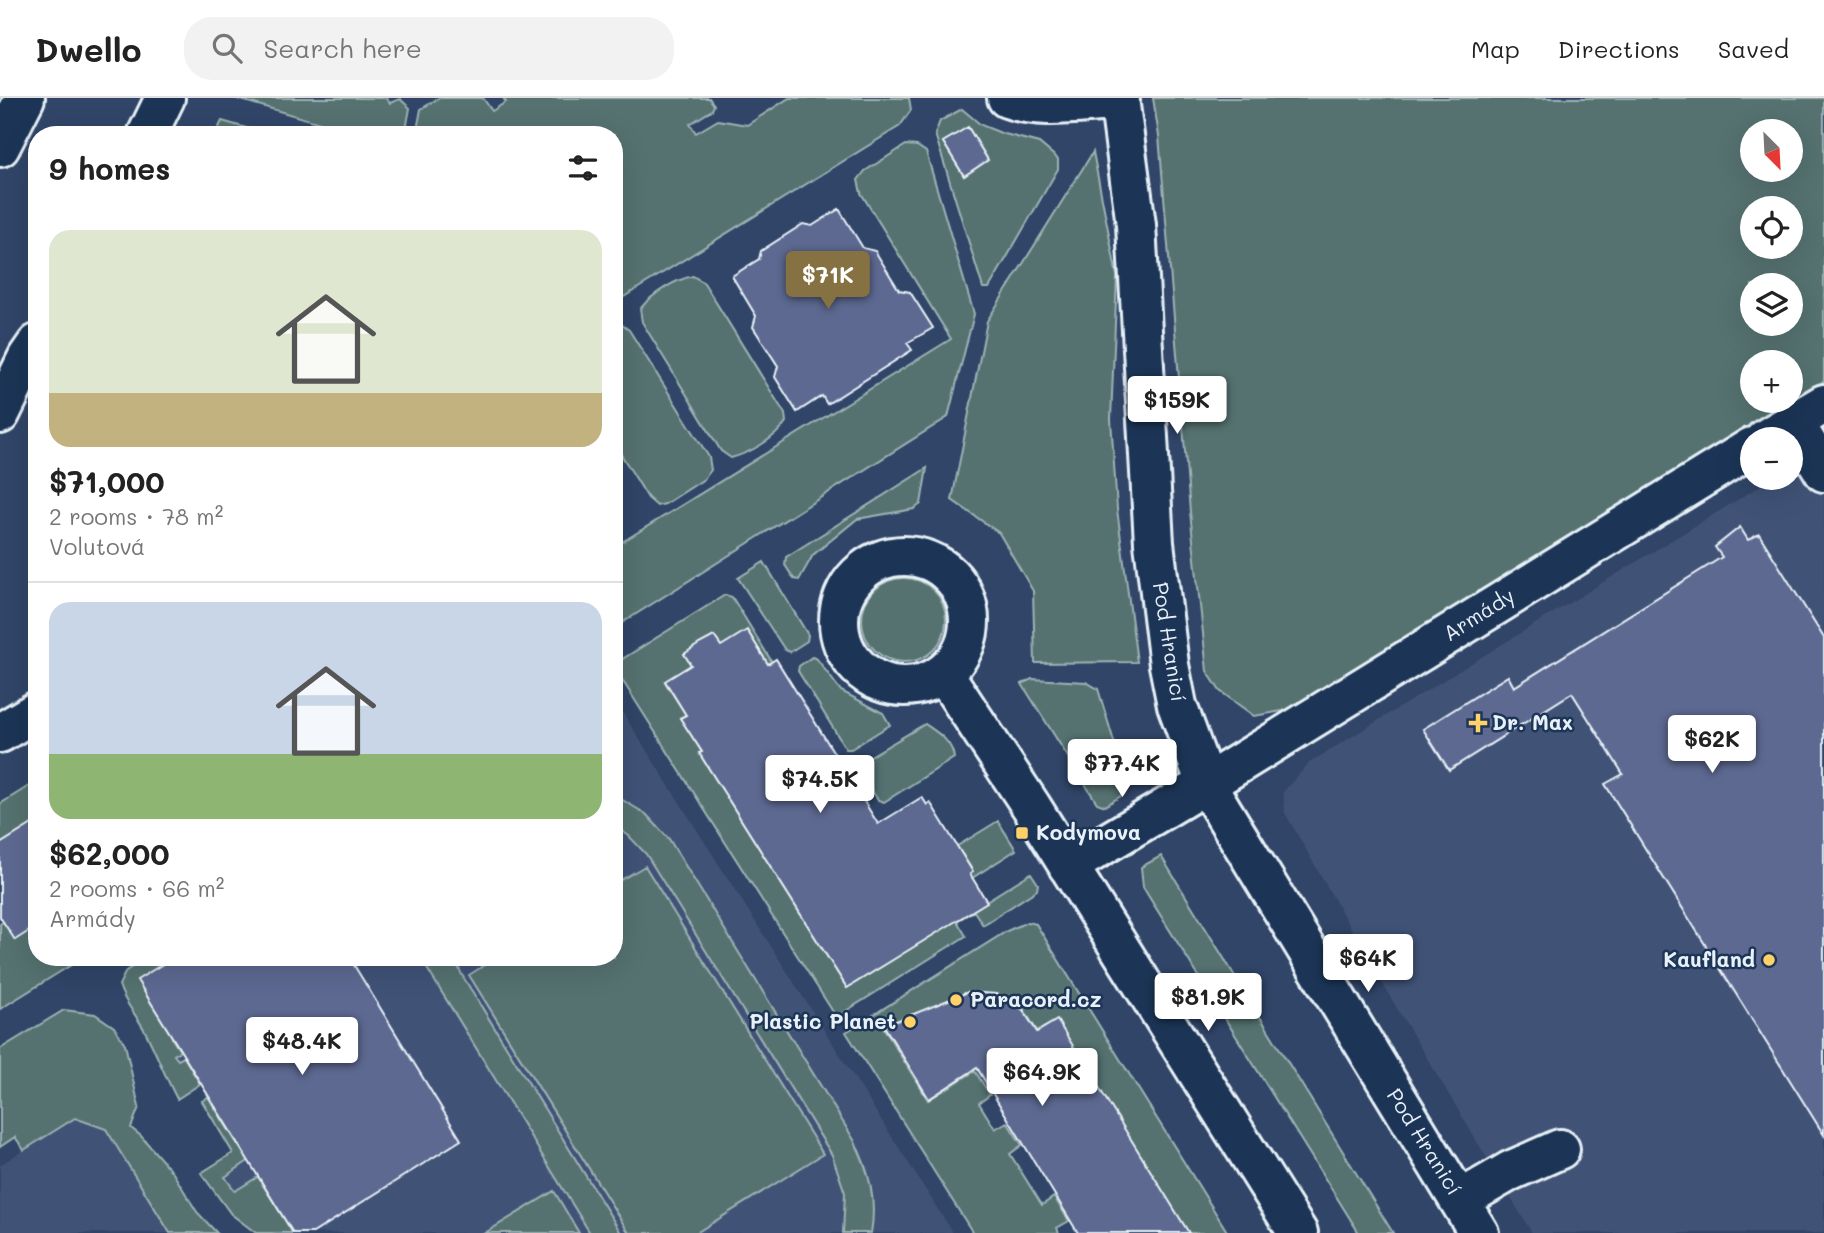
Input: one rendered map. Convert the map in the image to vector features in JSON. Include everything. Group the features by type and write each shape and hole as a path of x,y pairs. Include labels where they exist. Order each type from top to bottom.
{"street":[{"path":"0,147 25,98"},
{"path":"151,126 165,98"},
{"path":"1007,98 1019,103 1046,104 1119,99"},
{"name":"Pod Hranicí","path":"1119,99 1136,225 1154,543 1169,665 1177,705 1206,784 1479,1233"},
{"path":"0,414 25,351"},
{"path":"1795,422 1824,472"},
{"name":"Armády","path":"1068,866 1206,784 1740,454"},
{"path":"944,674 1298,1233"},
{"path":"0,733 28,716"},
{"path":"1460,1200 1510,1171 1560,1149"}],"shaded area":[{"path":"1824,446 1824,1233 1532,1233 1386,990 1285,813 1283,792 1309,763 1753,490 1803,490 1803,459"},
{"path":"623,713 953,1233 293,1233 260,1181 264,1173 235,1191 225,1176 254,1157 245,1157 184,1057 178,1061 174,1054 179,1051 172,1038 174,966 623,966"},
{"path":"75,1118 106,1129 170,1233 0,1233 0,1165"}],"green space":[{"path":"234,98 386,98 390,103 400,99 410,108 407,126 330,126"},
{"path":"439,98 483,98 492,111 506,102 503,98 709,98 714,105 712,110 690,124 696,133 718,120 747,125 789,98 909,98 911,110 900,126 623,297 623,126 418,126 421,109"},
{"path":"1153,98 1824,98 1824,381 1803,394 1803,350 1740,350 1740,413 1772,413 1749,427 1740,427 1740,433 1288,710 1254,716 1220,691 1207,671 1190,512 1159,136"},
{"path":"962,109 981,125 1039,143 1058,159 1058,169 989,288 983,288 935,134 940,121","holes":["968,127 988,160 964,176 943,142"]},
{"path":"222,121 240,126 220,126"},
{"path":"906,145 917,146 926,152 974,314 948,417 623,622 623,541 951,339 861,193 858,180 865,171"},
{"path":"1093,152 1117,276 1111,419 1117,509 1137,662 1035,663 1033,591 999,533 952,500 987,321"},
{"path":"693,276 704,283 785,414 786,422 769,440 731,458 721,451 642,322 640,309 651,298 671,284"},
{"path":"623,326 629,330 709,457 711,470 704,479 665,504 657,506 648,498 623,458"},
{"path":"927,468 921,504 914,509 857,519 813,555 799,580 794,579 785,565 786,557"},
{"path":"764,562 808,635 807,641 790,652 785,650 738,578"},
{"path":"904,578 927,585 939,597 946,620 939,643 927,655 904,662 881,655 869,643 862,620 869,597 881,585"},
{"path":"725,595 732,597 772,662 768,664 721,646 714,636 685,654 691,665 665,682 686,715 680,718 702,752 700,754 847,988 1031,873 1038,884 1037,890 983,925 974,911 957,921 966,936 841,1014 835,1015 623,681 623,659"},
{"path":"812,657 817,659 841,691 883,713 890,725 851,749 846,749 798,671 799,666"},
{"path":"1032,679 1086,682 1098,689 1126,781 1124,794 1105,806 1097,803 1022,684"},
{"path":"925,724 947,742 954,758 884,802 878,800 858,768 859,763"},
{"path":"28,787 28,827 0,844 0,804"},
{"path":"623,800 646,814 669,839 854,1140 870,1185 873,1208 871,1233 843,1233 845,1193 832,1155 646,854 623,832"},
{"path":"998,821 1016,850 972,878 970,874 973,871 962,854 954,848"},
{"path":"1161,856 1393,1233 1359,1233 1149,897 1143,887 1141,867"},
{"path":"645,866 823,1154 696,1233 629,1233 469,975 484,966 623,966 623,879"},
{"path":"3,922 28,929 28,966 69,966 0,1009 0,924"},
{"path":"1027,922 1036,924 1228,1233 1188,1233 1056,1021 1037,1031 1021,1005 1015,1008 972,998 968,992 938,1004 920,1025 912,1014 883,1027 928,1100 975,1071 990,1095 979,1103 995,1129 1007,1122 1022,1145 1010,1154 1042,1205 1054,1197 1069,1221 1057,1228 1059,1233 973,1233 846,1032 1007,931"},
{"path":"134,966 174,966 172,1039 180,1051 174,1055 178,1060 184,1057 200,1084 177,1099 146,1033 124,998 119,985 126,971"},
{"path":"426,966 458,966 621,1233 590,1233"},
{"path":"64,1010 95,1014 114,1027 125,1044 139,1107 131,1128 173,1173 197,1212 217,1233 170,1233 106,1129 75,1118 24,1150 15,1137 0,1147 0,1049"},
{"path":"208,1097 245,1156 251,1152 254,1157 225,1177 235,1191 264,1173 267,1177 261,1182 293,1233 256,1233 231,1214 201,1173 233,1153 202,1101"},
{"path":"554,1191 579,1233 485,1233"}],"building":[{"path":"968,127 988,160 964,176 943,142"},
{"path":"839,209 863,248 875,251 899,290 910,292 933,328 907,343 912,350 827,404 822,396 797,412 775,377 778,366 753,327 756,316 732,276 759,259 761,251 803,224 812,226"},
{"name":"Kaufland","path":"1740,527 1748,540 1759,534 1824,638 1824,1135 1605,784 1623,774 1572,693 1449,770 1423,729 1508,676 1514,687 1722,557 1715,547"},
{"path":"747,630 768,664 776,659 878,824 922,797 927,805 930,802 973,872 970,874 987,902 847,988 699,753 702,752 680,718 686,715 665,681 691,665 684,654 699,644 714,636 721,646"},
{"path":"28,827 28,932 15,940 0,917 0,844"},
{"path":"160,966 355,966 461,1140 313,1233 293,1233 137,980"},
{"path":"968,992 1003,996 1023,1010 1037,1032 1057,1020 1189,1233 1078,1233 977,1068 929,1099 884,1026"}],"place":[{"name":"Dr. Max","path":"1478,723"},
{"name":"Kodymova","path":"1022,833"},
{"name":"Kaufland","path":"1769,960"},
{"name":"Paracord.cz","path":"956,1000"},
{"name":"Plastic Planet","path":"910,1022"}]}
